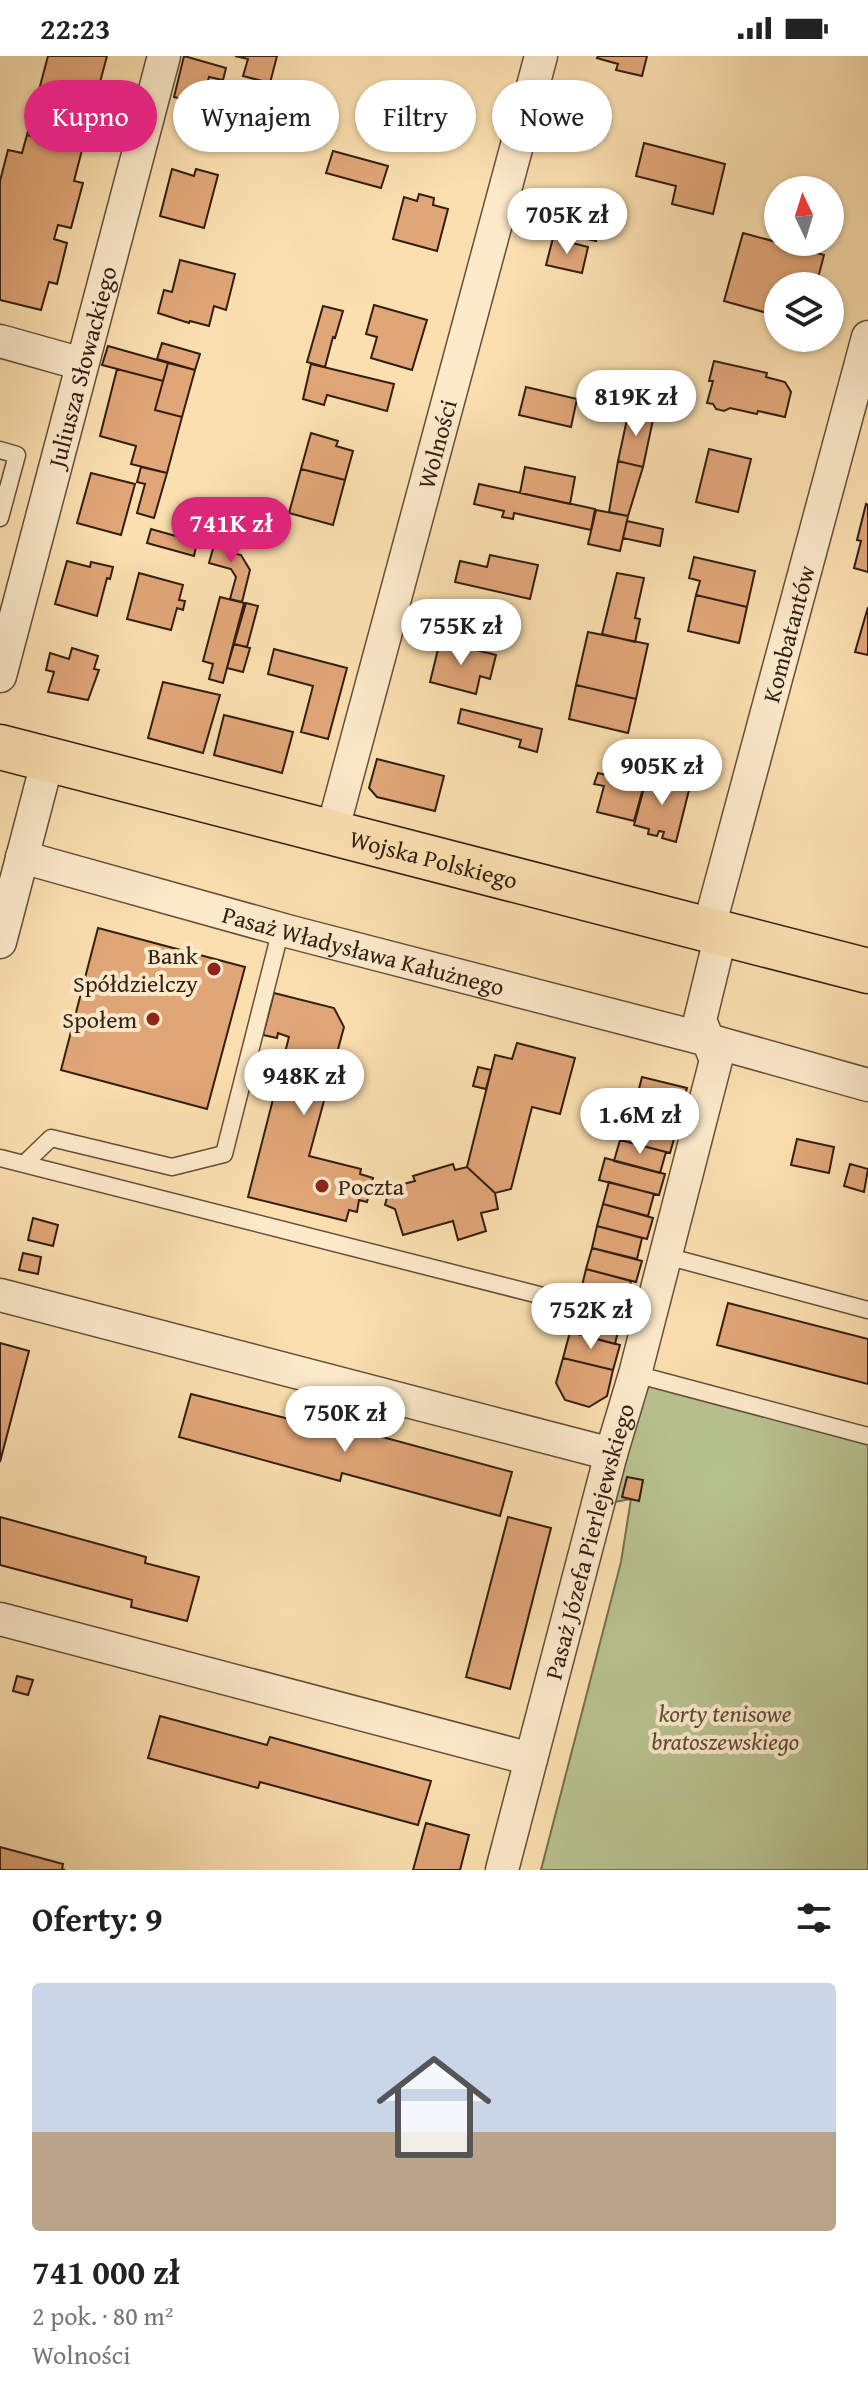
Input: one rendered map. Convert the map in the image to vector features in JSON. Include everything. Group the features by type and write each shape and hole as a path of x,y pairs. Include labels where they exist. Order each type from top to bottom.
{"main road":[{"name":"Wojska Polskiego","path":"0,747 868,971"}],"street":[{"name":"Juliusza Słowackiego","path":"0,676 164,56"},
{"name":"Wolności","path":"332,832 541,56"},
{"name":"Kombatantów","path":"714,932 868,337"},
{"path":"0,341 82,364"},
{"path":"0,942 12,875 48,759"},
{"name":"Pasaż Władysława Kałużnego","path":"12,875 281,929 868,1085"},
{"name":"Pasaż Józefa Pierlejewskiego","path":"502,1870 716,1060 700,1020 714,932"},
{"path":"0,1295 611,1454"},
{"path":"0,1619 531,1759"}],"lane":[{"path":"0,450 17,455 0,518"},
{"path":"24,1164 51,1138 172,1167 224,1154 281,929"},
{"path":"0,1158 543,1296"},
{"path":"666,1256 868,1310"},
{"path":"635,1374 868,1436"}],"green space":[{"name":"korty tenisowe bratoszewskiego","path":"644,1380 868,1437 868,1870 541,1870 621,1562 631,1499 609,1503"}],"building":[{"path":"48,56 107,56 101,80 42,80"},
{"path":"184,56 226,68 223,80 209,77 208,80 178,80"},
{"path":"235,56 277,56 271,80 243,76 248,59"},
{"path":"598,56 647,56 642,76 616,70 618,64"},
{"path":"644,143 725,164 713,214 672,204 676,186 636,176"},
{"path":"24,146 24,152 81,152 74,181 83,183 71,228 58,225 54,239 67,243 57,284 49,282 41,310 0,300 0,181 8,150 22,153"},
{"path":"333,152 388,166 381,188 326,173"},
{"path":"172,169 194,176 196,169 218,175 204,228 160,216"},
{"path":"568,193 605,202 596,241 553,231 558,210 564,211"},
{"path":"419,194 434,198 433,205 448,209 437,251 393,239 404,197 417,201"},
{"path":"743,233 764,239 764,256 824,256 820,272 764,272 764,312 724,301"},
{"path":"553,238 588,247 582,273 546,265"},
{"path":"180,260 235,274 226,310 214,306 209,326 158,313 164,290 172,292"},
{"path":"374,305 427,320 412,370 371,358 377,337 366,334"},
{"path":"323,306 343,311 325,367 307,362"},
{"path":"162,343 200,354 195,370 157,359"},
{"path":"108,346 168,363 163,381 102,365"},
{"path":"714,361 767,373 766,377 785,382 791,392 785,417 730,408 724,411 707,403"},
{"path":"168,363 195,370 182,417 155,410"},
{"path":"311,364 394,384 387,411 327,395 324,405 303,399"},
{"path":"117,369 163,381 155,410 182,417 167,473 131,464 136,446 100,436"},
{"path":"526,387 577,399 571,427 519,415"},
{"path":"629,410 654,415 643,467 618,461"},
{"path":"311,433 338,441 336,446 353,451 345,480 301,469"},
{"path":"709,449 751,459 738,512 696,502"},
{"path":"618,461 643,467 628,516 609,512"},
{"path":"141,467 167,473 154,518 137,513 145,484 137,482"},
{"path":"525,467 575,477 570,504 520,493"},
{"path":"301,469 345,480 333,525 289,513"},
{"path":"91,473 135,484 121,535 77,523"},
{"path":"479,484 595,509 591,530 514,513 513,519 502,517 504,511 474,504"},
{"path":"868,505 868,572 854,568"},
{"path":"596,510 628,516 620,551 588,544"},
{"path":"627,521 663,529 660,546 623,538"},
{"path":"151,529 197,542 194,556 147,543"},
{"path":"217,534 236,541 233,553 241,555 250,570 242,602 230,599 236,577 231,569 209,563"},
{"path":"490,555 538,565 530,599 455,582 460,561 487,567"},
{"path":"694,557 755,571 747,607 696,595 700,581 689,578"},
{"path":"67,561 90,567 91,562 113,567 97,616 55,604"},
{"path":"139,573 183,585 179,600 185,601 183,610 177,608 171,630 127,619"},
{"path":"617,573 644,578 635,618 640,619 635,642 602,634"},
{"path":"696,595 747,607 739,643 688,631"},
{"path":"220,597 244,603 223,683 209,679 213,664 203,661"},
{"path":"246,603 258,606 247,647 234,644"},
{"path":"868,607 868,655 855,652"},
{"path":"588,632 648,644 636,699 576,685"},
{"path":"440,641 496,655 490,679 480,676 476,694 430,682"},
{"path":"234,644 250,648 243,672 227,668"},
{"path":"72,648 98,656 94,669 99,670 88,700 48,692 54,672 46,670 50,653 69,659"},
{"path":"274,649 347,668 328,739 301,732 313,686 268,674"},
{"path":"163,682 220,695 203,753 148,738"},
{"path":"576,685 636,699 628,733 569,719"},
{"path":"461,709 542,729 537,752 519,747 521,740 458,723"},
{"path":"224,715 293,732 282,773 214,755"},
{"path":"377,759 444,776 435,811 377,797 369,788"},
{"path":"607,772 645,781 634,821 597,812 604,786 594,784 598,773 606,775"},
{"path":"648,773 679,781 677,788 689,790 676,842 662,838 664,832 659,831 657,836 648,834 649,829 634,825"},
{"name":"Społem","path":"98,928 245,967 207,1109 61,1070"},
{"path":"274,993 334,1008 344,1027 309,1156 361,1169 360,1174 373,1178 367,1202 359,1200 357,1212 349,1210 346,1221 248,1197 289,1037 278,1033 277,1038 263,1035"},
{"path":"517,1043 575,1058 560,1114 532,1107 511,1189 495,1193 467,1167 495,1055 512,1059"},
{"path":"478,1067 491,1070 486,1089 473,1086"},
{"path":"642,1077 687,1088 681,1110 674,1108 668,1130 631,1120"},
{"path":"625,1118 676,1132 670,1153 620,1140"},
{"path":"797,1139 834,1147 829,1173 791,1165"},
{"path":"620,1140 666,1152 660,1173 614,1161"},
{"path":"605,1158 665,1174 659,1195 599,1180"},
{"path":"453,1164 455,1170 467,1167 495,1193 498,1209 481,1213 486,1231 458,1240 453,1221 403,1235 395,1209 385,1205 391,1183 400,1185 415,1181 413,1176"},
{"path":"850,1164 868,1169 864,1192 844,1186"},
{"path":"609,1182 654,1194 648,1216 603,1204"},
{"path":"603,1204 653,1218 647,1239 597,1226"},
{"path":"33,1218 58,1225 53,1246 28,1240"},
{"path":"597,1226 642,1238 637,1259 592,1248"},
{"path":"592,1248 642,1261 636,1282 586,1269"},
{"path":"23,1253 41,1257 38,1274 19,1270"},
{"path":"586,1269 631,1281 626,1302 581,1290"},
{"path":"581,1290 631,1303 625,1324 575,1311"},
{"path":"728,1303 868,1339 868,1384 717,1345"},
{"path":"575,1311 620,1323 615,1344 570,1332"},
{"path":"570,1332 620,1345 613,1370 563,1358"},
{"path":"0,1343 29,1351 0,1462"},
{"path":"563,1358 613,1370 607,1396 589,1407 565,1400 556,1383"},
{"path":"191,1394 348,1434 349,1428 512,1472 500,1516 342,1473 340,1481 179,1437"},
{"path":"627,1477 643,1480 639,1501 622,1497"},
{"path":"0,1517 146,1557 145,1563 199,1577 187,1621 131,1607 132,1600 0,1565"},
{"path":"508,1517 551,1528 510,1689 466,1677"},
{"path":"17,1676 33,1680 28,1695 13,1691"},
{"path":"160,1716 267,1745 270,1737 431,1781 418,1825 260,1782 258,1788 148,1758"},
{"path":"426,1823 469,1835 460,1870 413,1870"},
{"path":"0,1847 63,1864 62,1869 65,1870 0,1870"}],"place":[{"name":"Bank Spółdzielczy","path":"214,969"},
{"name":"Społem","path":"153,1019"},
{"name":"Poczta","path":"322,1186"}]}
